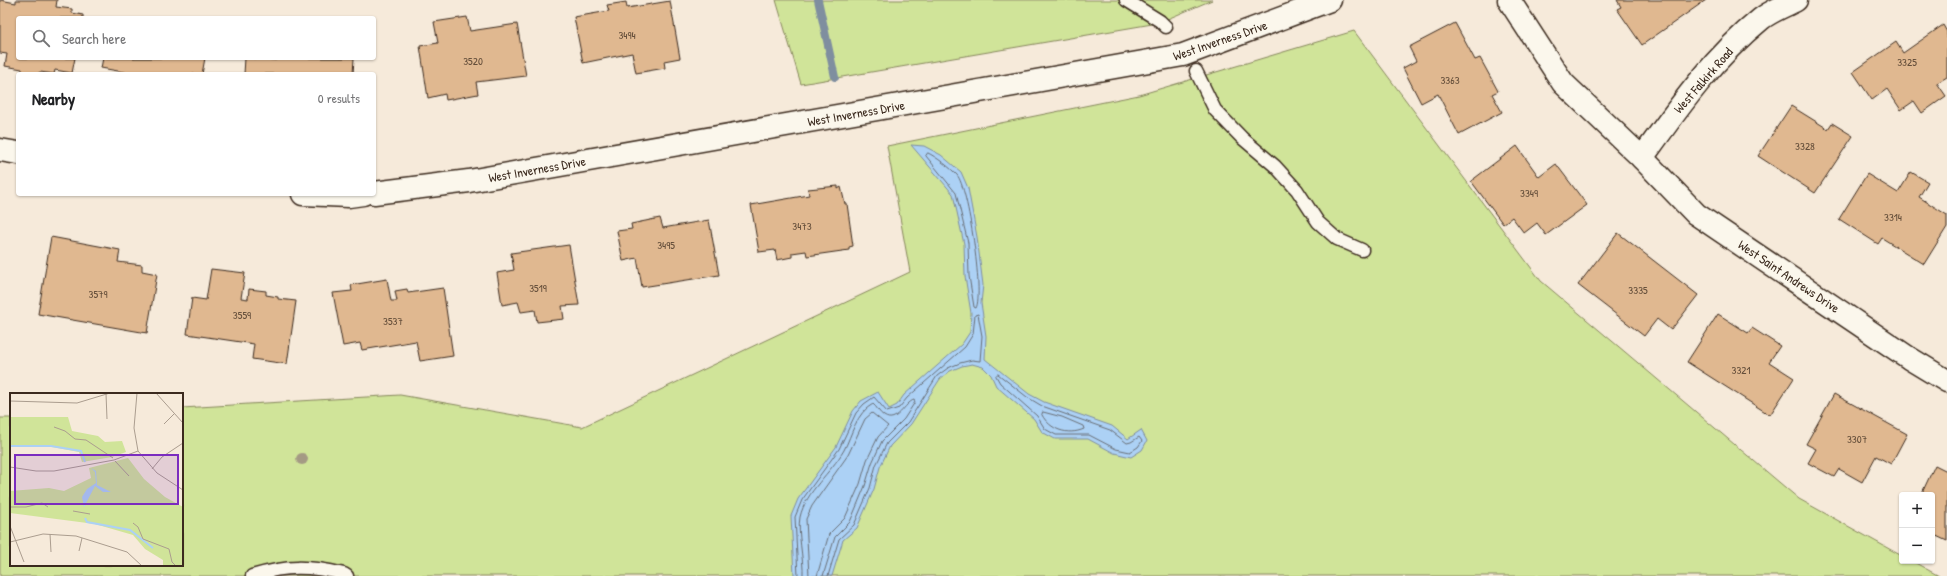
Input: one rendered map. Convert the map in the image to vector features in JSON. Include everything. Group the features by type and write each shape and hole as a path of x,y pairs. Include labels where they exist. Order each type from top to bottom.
{"street":[{"name":"West Inverness Drive","path":"376,193 469,181 1183,55 1330,0"},
{"name":"West Saint Andrews Drive","path":"1509,0 1563,83 1642,158 1696,214 1909,358 1947,381"},
{"name":"West Falkirk Road","path":"1642,158 1682,103 1717,60 1762,18 1796,0"},
{"path":"0,150 16,153"}],"lane":[{"path":"1126,0 1160,21 1166,27"},
{"path":"1196,71 1215,110 1242,138 1275,166 1297,190 1318,222 1336,238 1362,250"},
{"path":"252,576 274,569 316,567 347,576"}],"green space":[{"path":"776,0 1212,0 1158,23 801,84"},
{"path":"1354,31 1541,281 1799,499 1899,554 1899,564 1917,564 1939,576 0,576 0,418 10,418 10,566 183,566 183,408 400,395 582,427 910,272 887,146 1139,95"}],"water":[{"path":"911,145 924,146 941,155 961,172 968,188 977,237 983,285 981,303 986,336 985,359 1029,394 1044,402 1112,426 1128,439 1141,430 1147,441 1142,450 1131,457 1114,453 1088,439 1055,439 1042,432 1034,419 996,386 991,375 983,367 972,364 962,366 950,371 940,379 911,424 890,446 880,467 874,489 857,528 843,540 832,576 794,576 791,516 798,499 836,447 853,411 861,401 878,392 889,409 897,405 904,395 962,344 970,332 971,313 965,276 964,244 953,194"}],"building":[{"path":"0,0 16,3 16,0 57,0 56,7 72,9 72,13 83,15 16,16 16,60 75,60 72,72 55,70 54,72 22,72 22,69 5,66 7,54 0,53"},
{"path":"1617,0 1706,0 1642,45 1617,9 1621,7"},
{"path":"670,1 680,58 664,61 665,68 636,73 632,53 583,63 574,17 609,11 607,5 626,2 627,8"},
{"path":"467,17 470,31 517,24 526,76 476,82 478,94 446,100 445,94 428,98 420,46 438,43 434,22"},
{"path":"1455,23 1475,60 1480,58 1498,91 1492,94 1502,112 1459,135 1438,94 1421,103 1403,68 1416,61 1409,47"},
{"path":"1943,25 1947,32 1947,77 1937,83 1946,96 1922,113 1914,101 1901,110 1887,89 1872,100 1853,72 1896,42 1903,53"},
{"path":"103,60 205,60 202,72 124,72 101,68"},
{"path":"245,60 354,60 353,72 244,72"},
{"path":"1791,106 1828,129 1832,123 1853,136 1815,193 1758,156"},
{"path":"1517,146 1539,177 1556,164 1587,205 1546,235 1537,223 1524,233 1512,217 1503,224 1471,181"},
{"path":"1911,172 1928,182 1919,197 1947,215 1947,227 1924,264 1882,238 1878,244 1839,219 1867,174 1898,193"},
{"path":"838,186 838,189 841,187 845,204 847,204 853,246 849,247 849,250 807,256 806,251 792,253 792,257 777,260 775,250 759,252 751,205 809,195 808,189"},
{"path":"660,218 663,228 709,220 719,275 642,287 637,258 623,261 617,231 632,229 631,224"},
{"path":"1618,233 1698,295 1671,330 1657,319 1644,336 1578,285"},
{"path":"51,237 120,250 118,262 142,265 142,271 157,274 147,333 38,314"},
{"path":"569,245 579,305 562,306 564,319 537,322 535,310 521,312 518,302 502,305 497,273 514,270 511,253"},
{"path":"211,269 245,273 241,298 248,299 249,289 266,291 266,295 278,297 278,299 296,301 287,364 252,359 254,344 187,334 192,298 206,300"},
{"path":"387,279 391,301 397,301 395,291 407,289 408,293 443,288 453,356 420,361 416,341 362,350 360,343 343,346 333,293 352,291 351,285"},
{"path":"1718,314 1748,333 1752,328 1780,346 1769,362 1794,378 1770,415 1687,362"},
{"path":"1834,394 1907,434 1891,464 1876,456 1862,482 1839,469 1834,477 1808,463 1816,449 1806,444"},
{"path":"1935,465 1947,471 1947,541 1935,535 1935,492 1922,492"}],"waterway":[{"path":"818,0 835,77"}]}
